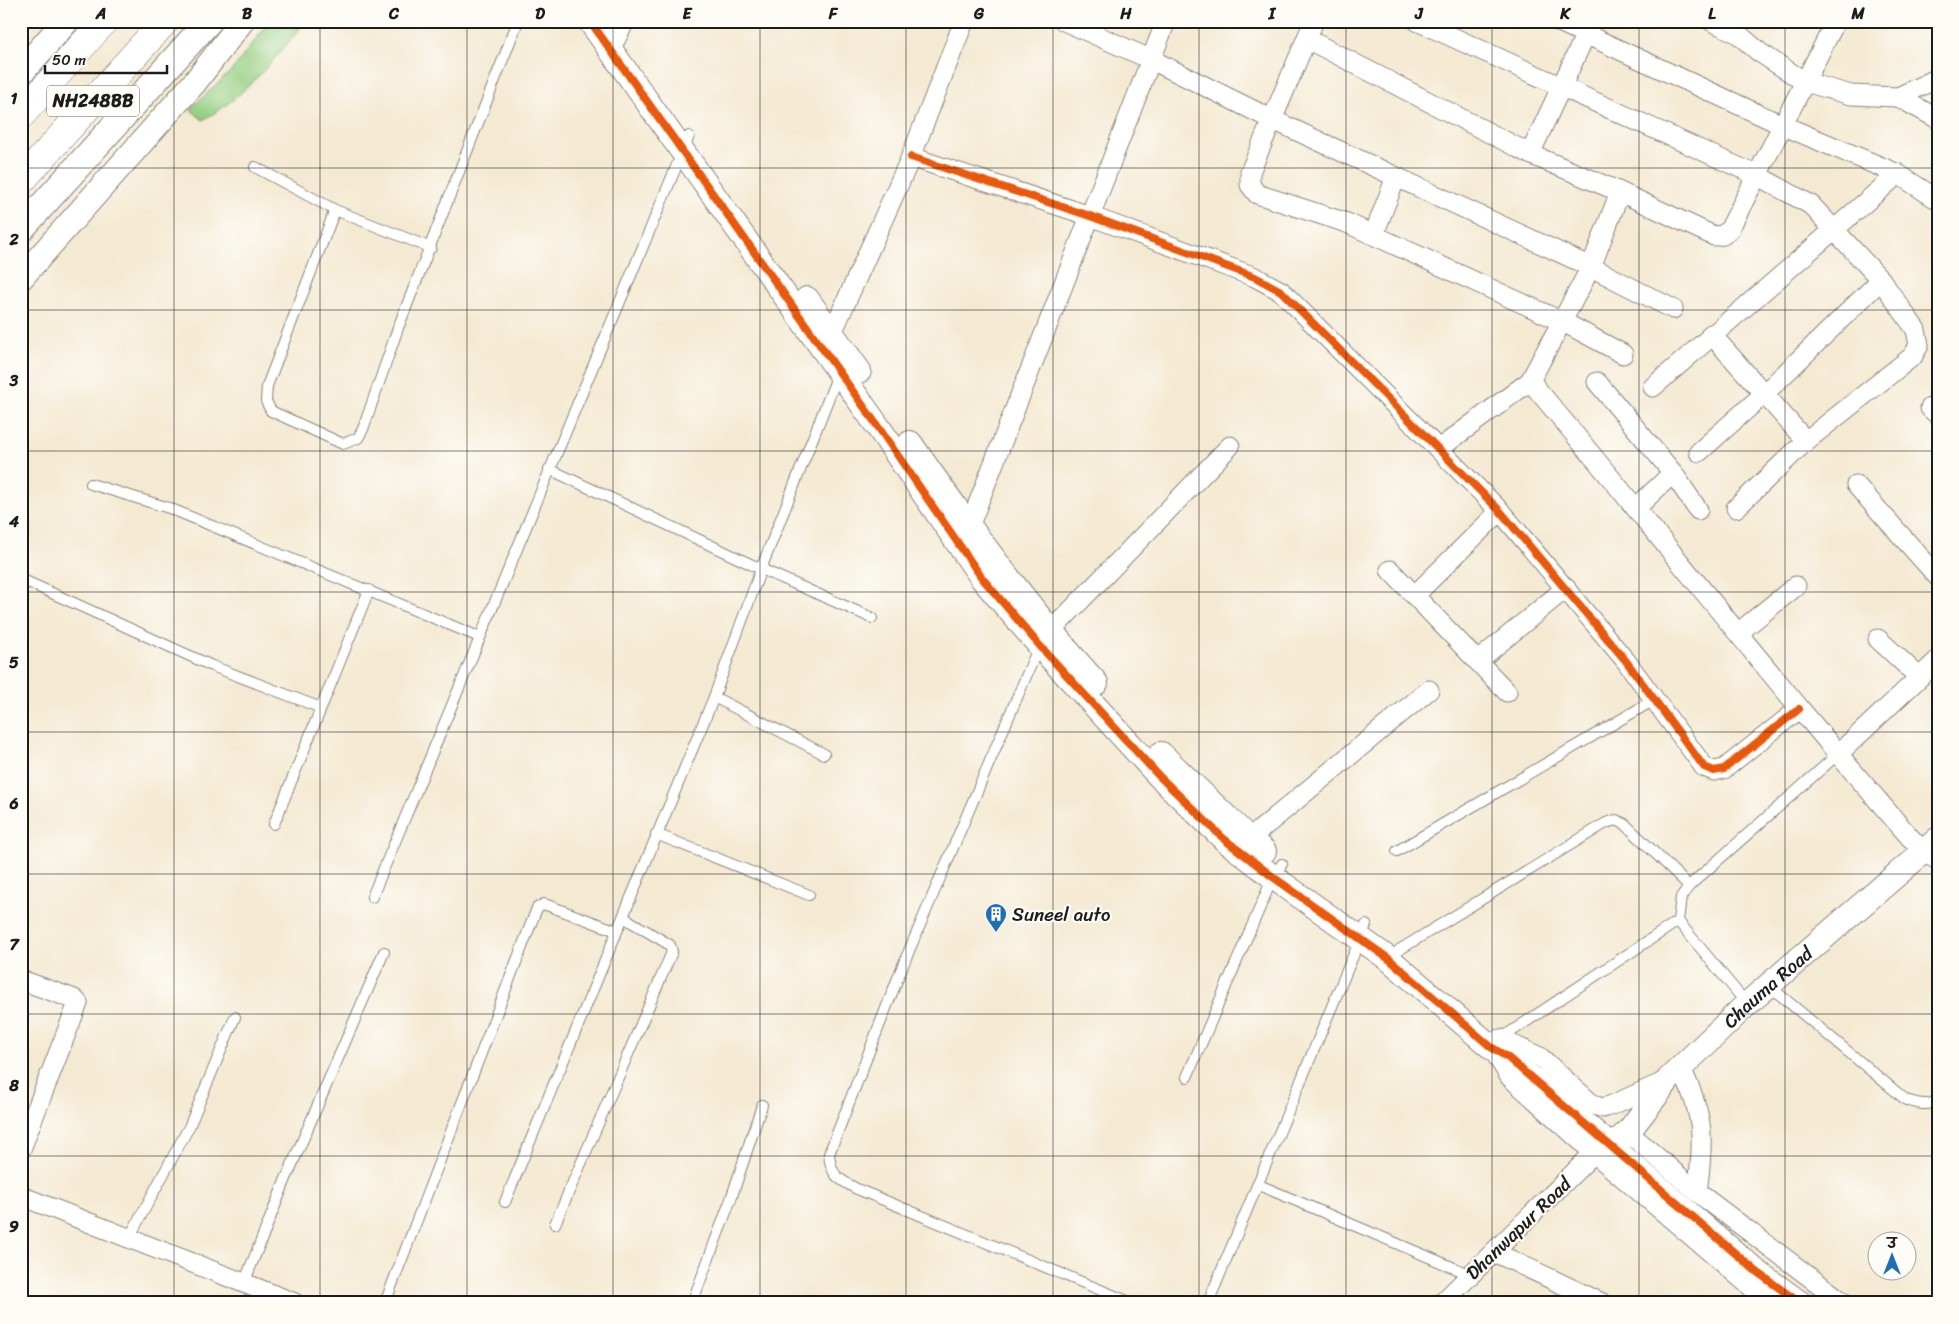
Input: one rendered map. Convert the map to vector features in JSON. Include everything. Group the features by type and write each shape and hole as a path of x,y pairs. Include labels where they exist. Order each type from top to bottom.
{"highway":[{"name":"NH248BB","path":"21,115 104,21"},
{"name":"NH248BB","path":"21,181 165,21"}],"main road":[{"path":"21,72 66,21"},
{"path":"21,228 209,21"}],"street":[{"path":"21,278 188,89 242,21"},
{"path":"590,21 614,32 686,144 963,534 982,578 1045,639 1165,770 1224,839 1277,870 1363,932 1399,950 1602,1151 1760,1300"},
{"path":"963,534 839,372 826,339 911,157 964,21"},
{"path":"1064,21 1152,60 1271,119 1591,266 1673,309"},
{"path":"963,534 1166,21"},
{"path":"1314,21 1250,172 1250,185 1257,194 1347,222 1565,323 1623,354"},
{"path":"1417,21 1560,88 1758,176 1803,199 1881,280 1916,330 1919,345 1913,356 1806,440 1736,508"},
{"path":"1557,21 1589,28 1782,125 1898,174 1938,200"},
{"path":"1710,21 1735,27 1759,52 1805,82 1851,95 1898,97 1938,119"},
{"path":"1307,39 1530,154 1620,192 1714,236 1723,235 1729,230 1836,21"},
{"path":"1530,154 1589,28"},
{"path":"1898,97 1938,78"},
{"path":"911,157 1090,216 1270,283 1281,291 1440,448 1500,511 1566,588 1704,767 1714,771 1724,769 1799,709"},
{"path":"1653,387 1711,334 1898,174"},
{"path":"1374,234 1396,177"},
{"path":"1440,448 1530,380 1565,323 1591,266 1620,192"},
{"path":"1699,452 1765,393 1881,280"},
{"path":"1711,334 1806,440"},
{"path":"1530,380 1636,507 1837,755 1933,850"},
{"path":"1597,382 1673,473 1698,510"},
{"path":"1045,639 1230,446"},
{"path":"1636,507 1673,473"},
{"path":"1856,485 1938,577"},
{"path":"1416,594 1500,511"},
{"path":"1390,570 1416,594 1507,692"},
{"path":"1738,633 1796,586"},
{"path":"1479,660 1566,588"},
{"path":"1878,639 1919,677"},
{"path":"1837,755 1938,660"},
{"path":"1249,839 1429,690"},
{"path":"1165,770 1249,839 1277,870"},
{"name":"Chauma Road","path":"1602,1151 1628,1132 1675,1074 1747,1004 1933,850"},
{"path":"1363,932 1389,959 1498,1046 1540,1057 1593,1106 1604,1108 1612,1106 1675,1074 1695,1096 1702,1123 1701,1165 1696,1192"},
{"path":"21,1149 78,1006 74,999 23,987"},
{"path":"1628,1132 1696,1192 1844,1303"},
{"path":"1602,1151 1645,1177 1758,1272 1800,1303"},
{"name":"Dhanwapur Road","path":"1442,1303 1602,1151"},
{"path":"21,1196 295,1303"},
{"path":"1494,1252 1602,1303"}],"lane":[{"path":"335,210 267,386 266,401 271,411 343,444 358,438 363,429 398,328 431,248 518,21"},
{"path":"372,897 686,144"},
{"path":"255,167 335,210 431,248"},
{"path":"505,1202 714,697 761,569 839,372"},
{"path":"549,469 761,569 872,618"},
{"path":"91,484 170,508 479,637"},
{"path":"21,578 212,666 321,708"},
{"path":"274,824 369,590"},
{"path":"1045,639 902,965 829,1154 830,1167 839,1180 857,1189 1132,1303"},
{"path":"714,697 824,754"},
{"path":"1397,851 1654,700"},
{"path":"1747,1004 1678,921 1681,897 1689,886 1837,755"},
{"path":"1399,950 1606,822 1616,820 1625,824 1689,886"},
{"path":"656,834 809,895"},
{"path":"1186,1077 1277,870"},
{"path":"385,1303 537,908 544,904 617,931"},
{"path":"555,1224 672,952 670,945 623,917"},
{"path":"1498,1046 1678,921"},
{"path":"1208,1303 1259,1185 1363,932"},
{"path":"244,1283 285,1182 384,952"},
{"path":"1768,986 1906,1100 1921,1104 1934,1102 1938,1099"},
{"path":"129,1238 189,1127 235,1017"},
{"path":"692,1303 762,1105"},
{"path":"1259,1185 1470,1275"}],"green space":[{"path":"270,21 292,21 302,26 257,78 232,101 203,120 190,109 232,70"}],"cycle path":[{"path":"590,21 874,421 982,578 1040,646 1159,776 1224,839 1273,877 1389,959 1491,1047 1507,1057 1757,1272 1800,1303"},
{"path":"911,157 1090,216 1255,277 1281,291 1500,511 1626,661 1704,767 1714,771 1724,769 1799,709"}],"place":[{"name":"Suneel auto","path":"996,933"}]}
